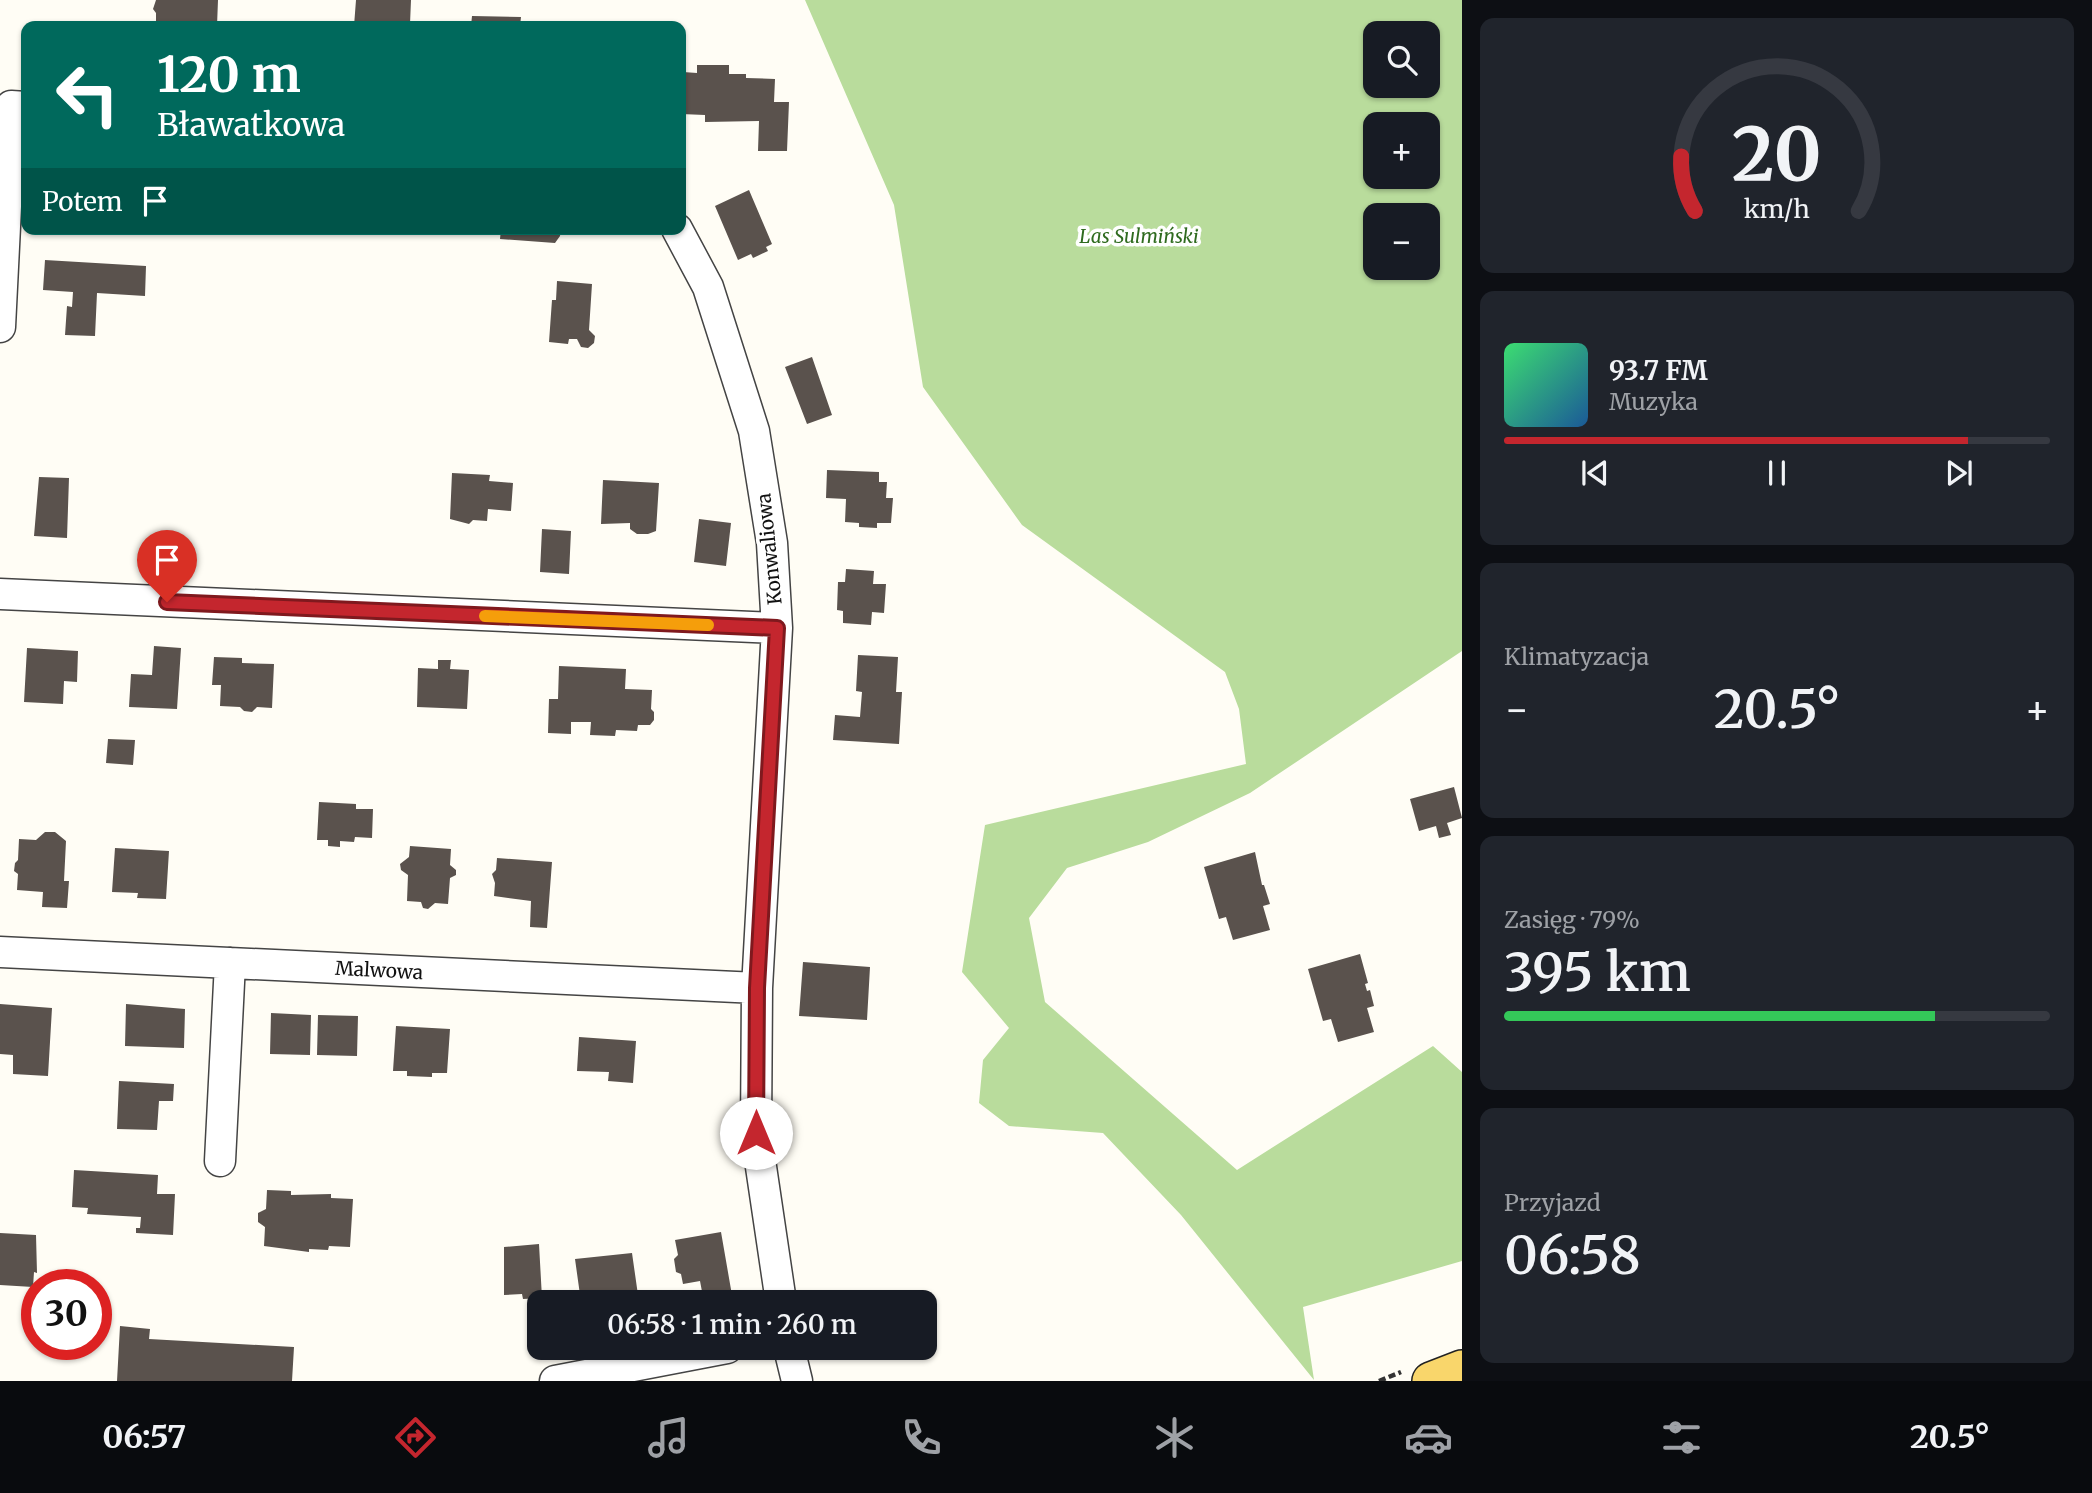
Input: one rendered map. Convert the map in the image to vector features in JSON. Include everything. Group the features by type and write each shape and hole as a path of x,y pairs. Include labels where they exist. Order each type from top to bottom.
{"main road":[{"path":"1431,1381 1462,1369"}],"street":[{"path":"0,327 19,106"},
{"name":"Konwaliowa","path":"680,235 708,287 754,431 772,543 777,628 757,988 756,1133 779,1290"},
{"path":"0,594 777,628"},
{"name":"Malwowa","path":"0,953 757,988"},
{"path":"220,1161 230,963"},
{"path":"555,1381 664,1360"},
{"path":"792,1360 797,1381"}],"green space":[{"name":"Las Sulmiński","path":"805,0 1462,0 1462,651 1250,793 1148,842 1067,868 1029,918 1045,1002 1237,1170 1433,1046 1462,1072 1462,1261 1303,1307 1314,1380 1181,1215 1103,1133 1009,1126 979,1103 983,1060 1009,1028 962,972 985,825 1246,764 1239,709 1225,672 1022,525 923,387 894,205"}],"building":[{"path":"156,0 218,0 217,21 156,21 153,9"},
{"path":"356,0 411,0 410,21 354,21"},
{"path":"472,16 521,17 521,21 472,21"},
{"path":"697,65 729,65 729,74 746,74 746,78 775,79 774,102 789,102 787,151 758,151 759,121 705,122 705,115 686,114 686,72 697,73"},
{"path":"749,190 772,244 766,247 768,251 753,258 751,254 738,260 715,206"},
{"path":"500,235 560,235 555,243 500,239"},
{"path":"45,260 146,266 145,296 97,293 95,336 65,335 67,306 72,307 73,292 43,290"},
{"path":"557,281 592,284 589,330 595,336 594,343 588,348 581,347 577,339 569,339 568,344 549,342 552,300 556,300"},
{"path":"812,357 832,415 807,424 785,367"},
{"path":"827,470 879,472 879,482 887,482 886,498 893,498 891,523 877,523 877,528 859,527 859,523 845,522 846,499 826,498"},
{"path":"452,473 490,475 489,481 513,483 511,511 488,509 487,521 473,520 469,524 450,519"},
{"path":"39,477 69,478 67,538 34,536"},
{"path":"603,480 659,483 656,531 637,534 630,529 630,523 601,524"},
{"path":"699,519 731,523 726,566 694,562"},
{"path":"542,529 571,531 569,574 540,572"},
{"path":"846,569 874,571 873,584 886,584 884,613 872,612 871,625 843,623 843,611 837,610 838,582 845,582"},
{"path":"154,646 181,648 177,709 129,707 131,674 152,675"},
{"path":"27,648 78,651 77,682 64,681 63,704 24,702"},
{"path":"858,655 898,657 896,692 902,692 899,744 833,740 835,715 860,717 862,692 856,691"},
{"path":"214,657 242,658 242,663 274,664 272,708 257,707 252,712 244,711 240,707 220,706 221,685 212,685"},
{"path":"438,660 451,660 450,669 469,670 467,709 417,707 418,668 438,669"},
{"path":"559,666 626,669 625,689 652,690 651,709 654,712 654,720 650,725 638,725 637,731 616,730 615,736 590,735 591,722 571,722 571,734 548,733 549,699 558,699"},
{"path":"108,739 135,740 133,765 106,763"},
{"path":"1454,787 1462,818 1447,823 1451,835 1439,838 1436,826 1419,831 1410,799"},
{"path":"319,802 356,804 356,809 373,809 372,838 355,837 354,842 340,841 340,847 328,846 328,840 317,840"},
{"path":"45,832 55,832 66,841 64,881 69,881 67,908 42,907 43,892 17,890 18,874 14,871 18,860 19,839 36,840"},
{"path":"410,846 451,849 450,865 456,870 456,875 450,878 448,904 435,903 428,909 423,908 421,902 407,901 408,875 401,870 400,864 409,857"},
{"path":"115,848 169,851 166,899 137,898 138,893 112,892"},
{"path":"1255,852 1262,885 1270,904 1263,906 1270,930 1233,940 1226,917 1219,919 1204,867"},
{"path":"497,858 552,862 547,928 530,927 531,901 494,896 495,883 492,874 496,870"},
{"path":"1360,954 1368,983 1365,984 1367,991 1370,990 1374,1006 1367,1008 1374,1032 1338,1042 1331,1019 1323,1021 1308,969"},
{"path":"803,962 870,967 867,1020 799,1016"},
{"path":"0,1004 52,1008 48,1076 13,1074 13,1055 0,1054"},
{"path":"126,1004 185,1009 184,1048 125,1046"},
{"path":"271,1013 311,1015 310,1055 270,1054"},
{"path":"318,1015 358,1016 357,1056 317,1055"},
{"path":"396,1026 450,1029 447,1073 432,1073 432,1077 407,1076 407,1071 393,1071"},
{"path":"579,1037 636,1041 633,1083 608,1081 609,1072 577,1071"},
{"path":"119,1081 174,1084 173,1101 159,1101 157,1130 117,1129"},
{"path":"74,1170 158,1175 157,1194 175,1194 173,1235 136,1233 136,1228 140,1228 141,1217 87,1214 88,1208 72,1207"},
{"path":"267,1190 291,1191 291,1195 331,1194 331,1198 353,1199 350,1247 329,1246 328,1250 309,1249 309,1252 264,1246 265,1227 258,1222 258,1213 266,1209"},
{"path":"721,1232 731,1290 702,1290 700,1281 683,1284 681,1274 676,1272 674,1259 678,1255 675,1240"},
{"path":"0,1233 36,1235 37,1269 21,1269 21,1286 0,1285"},
{"path":"539,1244 542,1290 527,1290 527,1299 523,1299 522,1294 504,1295 504,1247"},
{"path":"632,1253 637,1290 579,1290 575,1259"},
{"path":"120,1326 150,1329 149,1339 294,1347 292,1381 117,1381"}],"slow traffic":[{"path":"485,616 708,625"}],"route":[{"path":"167,602 777,628 757,988 756,1133"}]}
